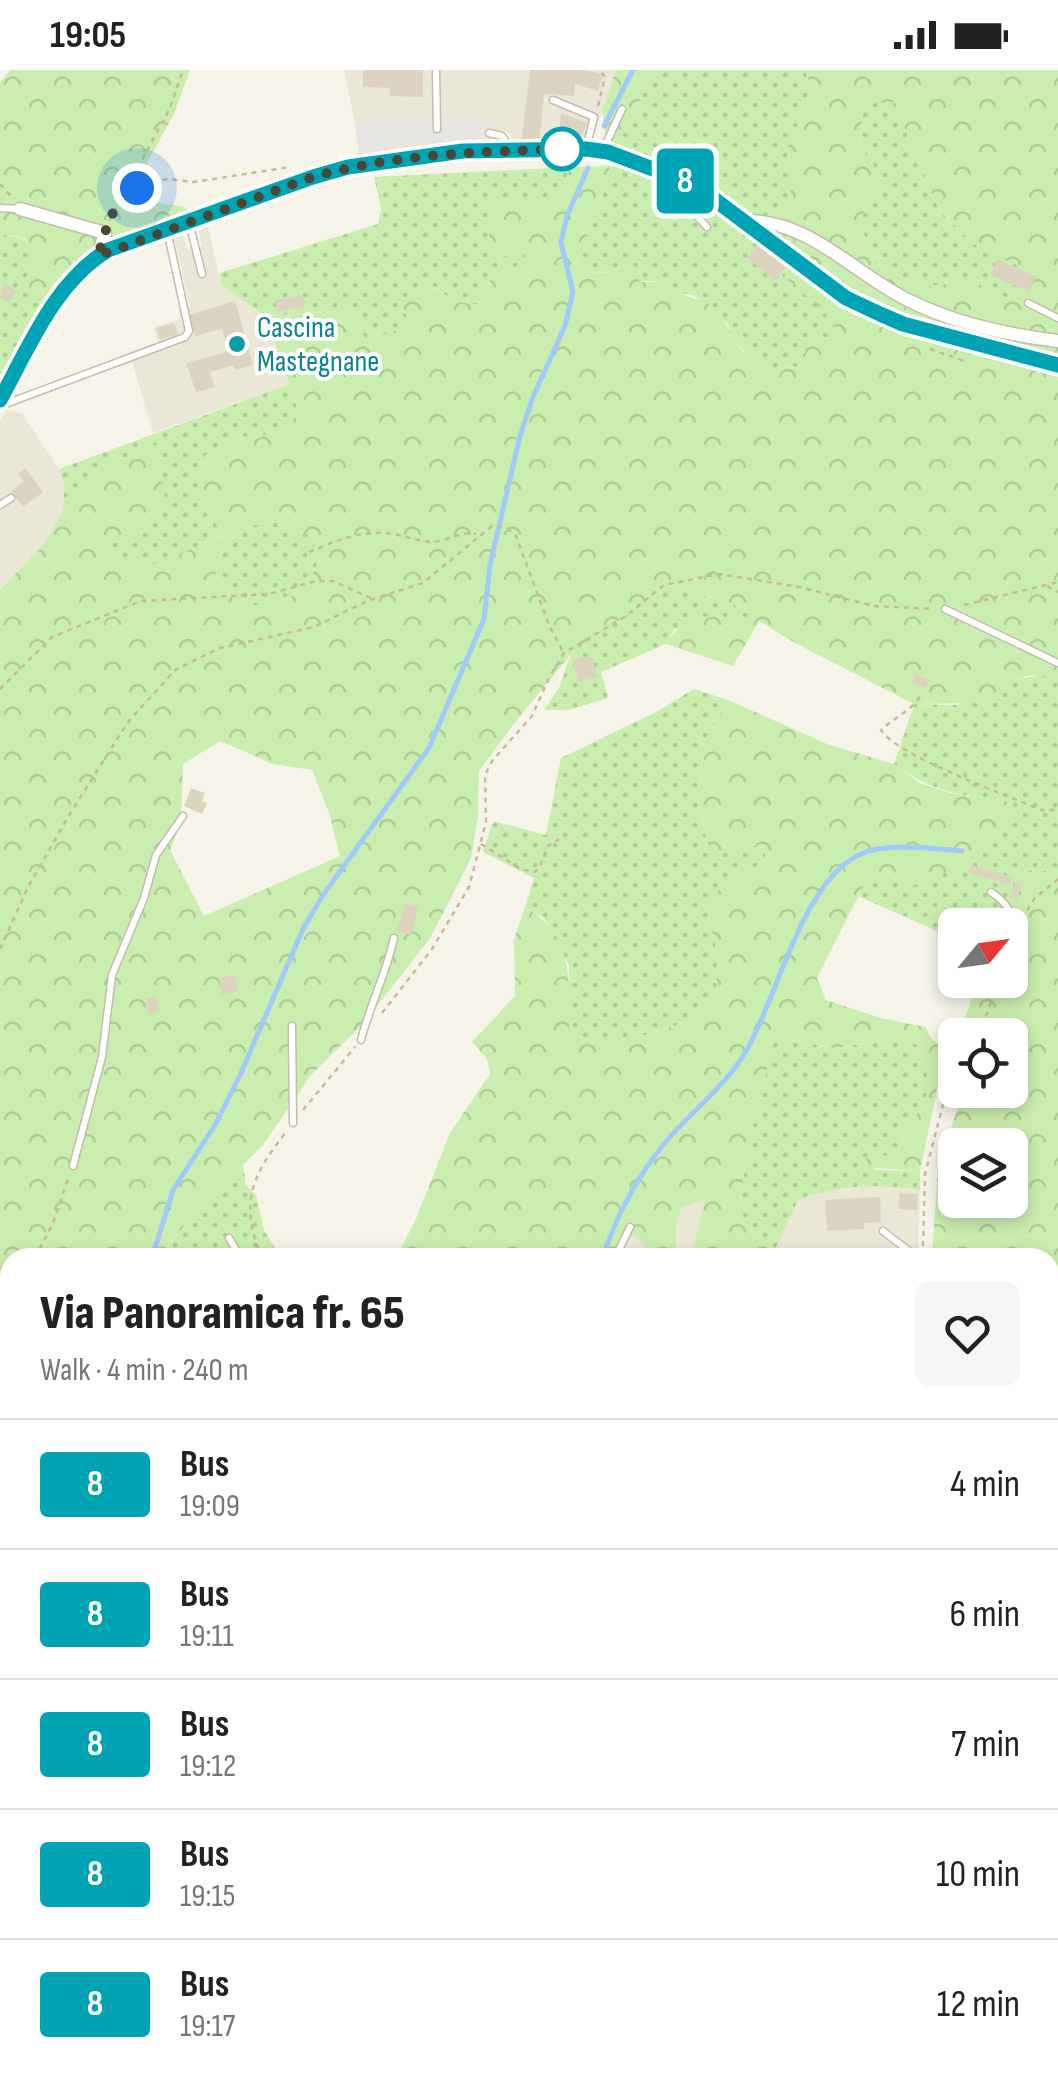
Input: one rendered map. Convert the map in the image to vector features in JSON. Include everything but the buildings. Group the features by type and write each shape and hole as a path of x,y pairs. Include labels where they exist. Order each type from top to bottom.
{"street":[{"path":"0,403 31,341 70,283 98,256 348,167 463,151 594,150 648,167 696,188 846,298 903,324 1058,365"},
{"path":"20,210 105,233 98,256"},
{"path":"747,222 768,222 799,231 906,300 944,316 1058,341"}],"lane":[{"path":"436,70 437,129"},
{"path":"553,100 594,117 594,150"},
{"path":"594,150 622,109"},
{"path":"489,133 502,136 512,150"},
{"path":"648,167 707,227"},
{"path":"0,208 20,210"},
{"path":"189,221 202,274"},
{"path":"0,403 185,337 188,331 166,229"},
{"path":"1028,303 1058,318"},
{"path":"0,505 12,498"},
{"path":"944,609 1058,663"},
{"path":"73,1166 102,1057 112,974 144,898 156,855 183,816"},
{"path":"991,892 1008,908"},
{"path":"361,1040 369,1008 386,973 394,938"},
{"path":"292,1026 294,1122"},
{"path":"619,1248 630,1226"},
{"path":"883,1231 908,1248"},
{"path":"229,1238 235,1248"}],"path":[{"path":"105,233 170,108 183,70"},
{"path":"594,117 605,80 600,70"},
{"path":"125,193 147,183 194,182 296,166"},
{"path":"0,949 28,887 70,812 128,722 175,670 220,648 314,626 372,599 423,584 492,526 508,529 516,536 549,626 564,653"},
{"path":"309,552 347,536 368,533 386,532 434,542 470,532 480,536"},
{"path":"548,680 564,653 626,616 664,585 719,574 799,587 874,606 944,609 1058,582"},
{"path":"0,690 52,637 140,600 269,594 316,581 344,584 372,599"},
{"path":"1046,585 1058,592"},
{"path":"920,697 909,712 881,730 886,738 921,758 1041,810 1058,810"},
{"path":"480,843 534,872 539,870 548,846 558,839"},
{"path":"1028,909 1034,898 1058,879"},
{"path":"921,1248 925,1174 942,1108"},
{"path":"41,1248 73,1166"}],"shaded area":[{"path":"344,70 616,70 590,147 516,146 510,134 501,129 500,146 488,146 489,123 444,117 355,123"},
{"path":"444,117 490,123 488,146 359,157 355,123"},
{"path":"208,226 221,285 265,316 289,384 153,433 129,352 158,342 154,327 180,319 178,310 190,307 174,238 183,235 187,249 202,246 199,231"},
{"path":"8,410 22,413 59,469 64,486 63,512 43,545 0,590 0,420"},
{"path":"870,1184 920,1190 918,1248 776,1248 798,1200 833,1189"},
{"path":"706,1199 693,1248 648,1248 676,1227 681,1208"},
{"path":"634,1234 646,1248 623,1248"}],"green space":[{"path":"10,70 190,70 174,114 132,190 159,203 189,210 91,251 60,279 47,298 41,299 25,283 36,253 33,247 22,238 0,235 0,83"},
{"path":"616,70 653,70 627,128 606,134 602,111"},
{"path":"653,70 805,70 808,100 787,148 794,182 780,221 754,214 692,177 610,145 606,134 627,127"},
{"path":"805,70 1058,70 1058,356 912,320 848,290 775,233 794,182 787,148 805,110","holes":["894,102 939,210 973,244 1028,271 1014,301 970,280 931,286 910,281 874,263 860,222 882,180 859,144 864,104"]},
{"path":"894,102 939,210 974,244 1029,271 1014,301 970,280 931,286 910,281 874,263 860,222 882,180 859,144 864,103"},
{"path":"610,166 644,171 670,195 676,188 718,212 788,265 785,276 820,307 839,331 838,338 825,345 804,343 806,366 775,369 756,364 734,340 727,323 693,295 678,293 660,281 638,281 637,268 623,265 601,273 577,269 579,247 598,214"},
{"path":"610,166 598,214 579,247 577,269 602,273 632,264 637,268 639,281 665,282 714,308 739,347 764,365 806,365 807,337 815,336 825,345 838,338 839,331 820,307 784,276 788,265 840,306 905,336 1058,377 1058,680 1027,676 986,703 914,704 759,621 733,666 666,644 684,625 695,620 755,618 731,603 668,586 571,654 516,721 479,771 478,817 471,858 431,937 364,1023 311,1075 263,1145 166,1248 0,1248 0,590 43,545 63,512 117,461 158,444 166,506 144,532 111,543 121,563 155,564 225,535 196,501 205,455 240,436 257,439 300,415 265,316 354,310 365,341 413,325 398,304 416,289 433,287 454,301 479,305 492,276 529,261 524,254 490,258 488,203 548,203 565,187 569,167","holes":["277,521 310,535 320,561 304,585 279,603 239,605 216,575 228,543 254,525","220,741 273,764 312,770 340,856 204,916 170,850 181,824 183,764"]},
{"path":"569,167 565,187 548,203 524,254 530,261 492,276 479,305 454,301 434,287 414,325 365,341 354,310 265,316 221,285 219,273 378,224 381,209 374,177"},
{"path":"0,235 26,240 33,246 39,262 41,299 47,298 0,378"},
{"path":"289,384 300,416 257,439 226,534 155,565 121,563 110,543 144,532 117,461 63,512 64,486 59,469"},
{"path":"277,521 310,535 320,560 304,585 288,599 269,605 239,605 216,575 222,552 244,530"},
{"path":"668,586 731,603 758,620 675,629 666,644 601,672 608,698 569,710 544,710 559,688 571,654"},
{"path":"1044,674 1058,680 1058,871 1025,870 1009,908 938,908 938,931 858,896 870,873 963,865 996,828 1007,801 935,787 894,764 914,704 958,705 1009,681"},
{"path":"694,689 728,700 701,747 703,824 712,858 740,845 764,846 766,860 719,891 708,919 718,955 716,999 697,1019 635,1038 596,1043 568,1032 569,965 544,918 525,907 534,878 483,852 493,821 546,835 561,758"},
{"path":"728,700 827,744 894,764 920,783 950,793 1007,801 1018,818 996,828 963,865 910,887 870,873 817,978 826,1000 925,1027 938,1045 938,1085 920,1171 862,1167 871,1155 897,1156 906,1128 926,1096 928,1077 916,1044 882,1041 835,1048 775,1037 748,1144 738,1216 762,1244 775,1248 693,1248 705,1200 681,1208 676,1248 646,1248 634,1235 616,1248 401,1248 450,1133 490,1074 487,1059 472,1042 515,996 514,939 525,907 553,931 561,946 568,978 569,1032 596,1043 635,1038 697,1019 716,999 718,955 708,919 719,890 766,860 764,846 740,845 712,859 703,824 701,747"},
{"path":"1025,870 1058,871 1058,1248 933,1248 938,1166 938,1218 1028,1218 1028,1128 951,1128 958,1108 1028,1108 1028,1018 964,1018 972,998 1028,998 1028,908 1009,908"},
{"path":"775,1037 835,1048 882,1041 916,1044 928,1077 927,1096 905,1132 897,1156 871,1156 875,1170 920,1171 920,1190 858,1187 798,1200 776,1248 762,1244 738,1216 748,1144"},
{"path":"243,1165 246,1185 256,1195 264,1230 275,1248 166,1248"}],"waterway":[{"path":"604,126 633,70"},
{"path":"155,1248 173,1190 215,1125 241,1073 303,929 323,895 429,748 484,619 490,565 520,436 565,326 573,292 561,242 567,216 588,168"},
{"path":"606,1248 628,1198 654,1157 731,1073 749,1046 804,920 832,876 850,860 875,849 962,851"}],"bus line":[{"name":"8","path":"0,400 31,341 70,283 80,270 108,250 348,167 463,151 586,149 633,160 710,196 846,298 903,324 1058,365"}],"place":[{"name":"Cascina Mastegnane","path":"237,344"}],"route":[{"path":"137,188 125,193 111,217 98,256 348,167 463,151 562,149"}]}
